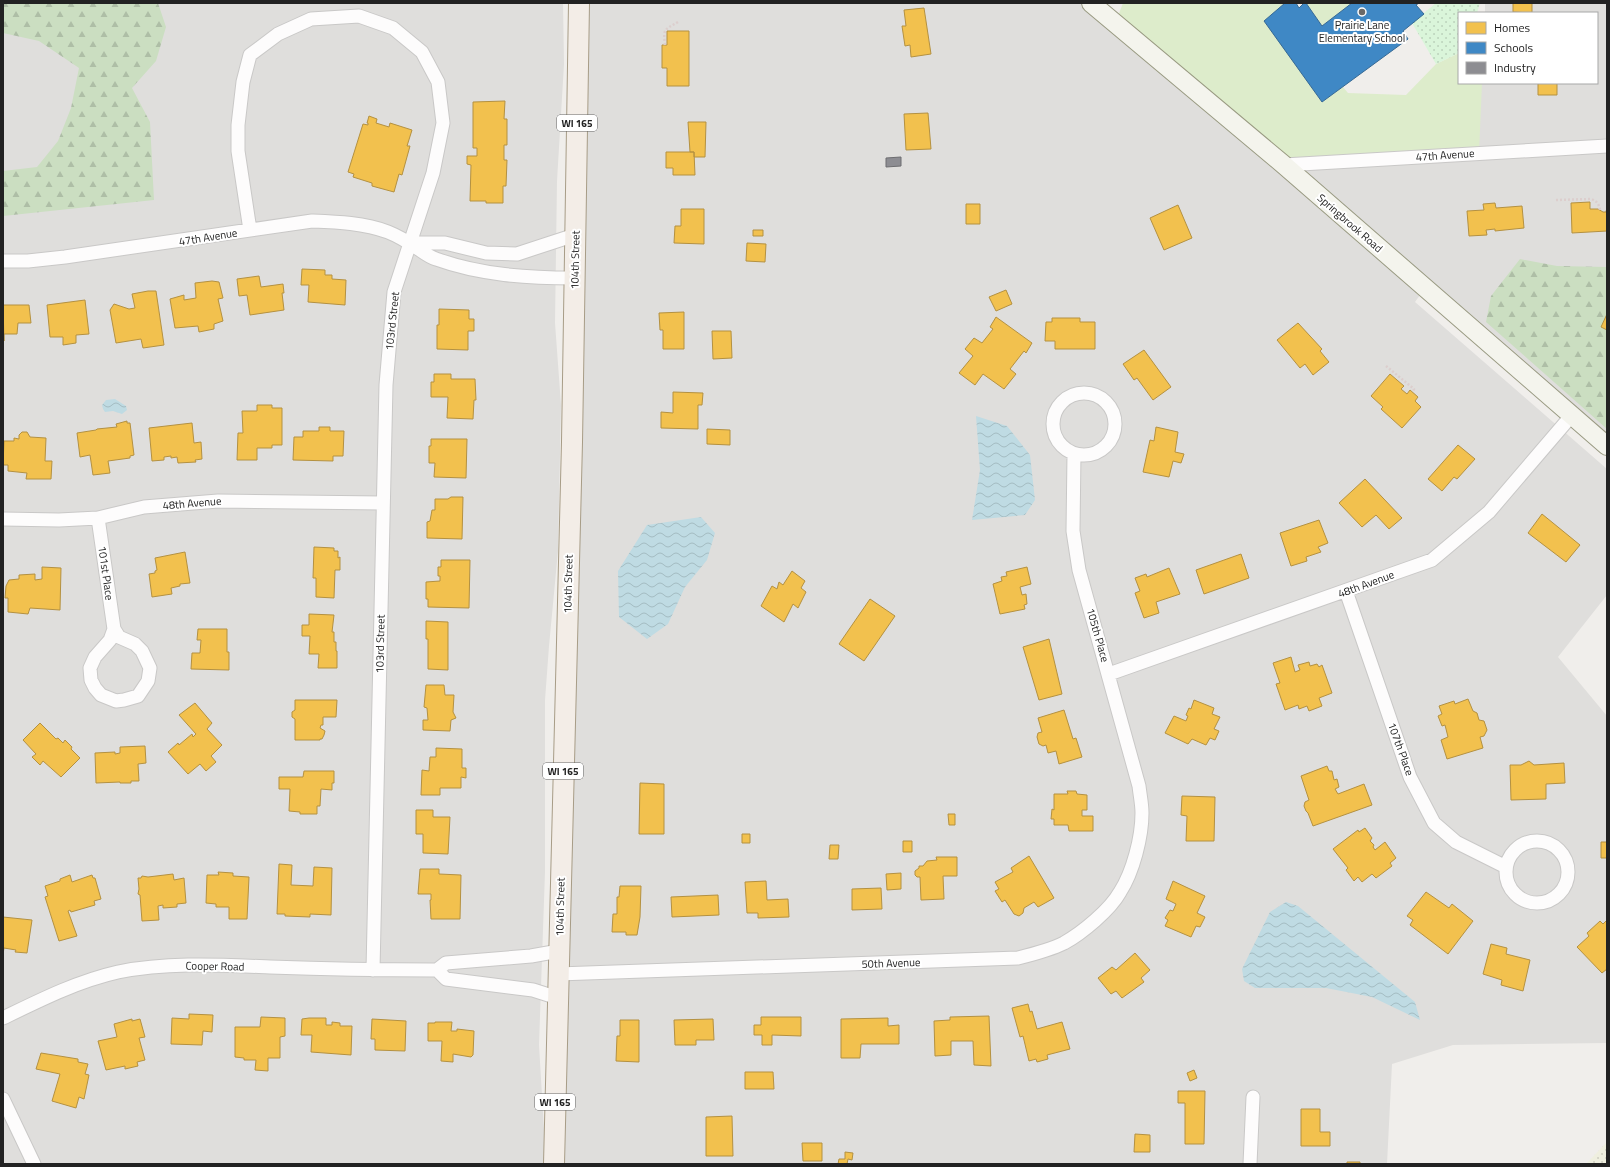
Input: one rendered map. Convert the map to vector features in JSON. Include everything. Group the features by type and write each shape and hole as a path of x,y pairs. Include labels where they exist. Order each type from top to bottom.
{"main road":[{"name":"104th Street","path":"554,1164 572,434 579,3"}],"street":[{"name":"Springbrook Road","path":"1091,3 1284,165 1607,446"},
{"name":"103rd Street","path":"250,230 238,151 238,125 243,82 250,55 278,34 311,19 359,16 393,28 422,52 438,82 444,123 433,173 394,292 386,385 382,503 373,970"},
{"name":"47th Avenue","path":"1284,165 1607,146"},
{"name":"47th Avenue","path":"3,260 28,260 65,257 312,221 333,221 362,225 388,232 410,243 433,259 474,269 497,274 538,278 574,278"},
{"path":"410,243 445,243 486,253 517,254 575,235"},
{"path":"1082,392 1092,393 1102,397 1109,404 1114,413 1116,423 1115,433 1110,442 1103,449 1089,455 1074,454 1065,449 1057,441 1053,431 1053,420 1056,410 1062,401 1071,395 1082,392"},
{"name":"48th Avenue","path":"1109,674 1432,560 1489,512 1572,415"},
{"name":"105th Place","path":"1074,454 1072,530 1079,570 1139,786 1142,814"},
{"name":"48th Avenue","path":"3,519 52,520 98,518 144,507 218,501 382,503"},
{"name":"101st Place","path":"98,518 114,629"},
{"name":"107th Place","path":"1346,591 1410,777 1434,823 1456,842 1506,867"},
{"path":"114,629 119,637 135,644 142,651 150,668 148,681 138,696 116,701 101,695 94,688 90,674 90,668 94,657 110,640 114,629"},
{"name":"50th Avenue","path":"558,974 1018,958 1040,953 1064,943 1082,931 1097,918 1120,892 1129,873 1138,847 1142,814"},
{"path":"1533,841 1543,841 1553,845 1560,851 1566,860 1568,870 1562,890 1555,897 1546,901 1536,902 1526,900 1517,895 1508,882 1506,867 1510,857 1520,846 1533,841"},
{"name":"Cooper Road","path":"3,1018 60,991 92,979 119,972 151,967 209,965 373,970 437,970 446,963 531,956 559,951"},
{"name":"Cooper Road","path":"437,970 446,978 533,990 558,998"},
{"path":"1250,1164 1253,1097"},
{"path":"3,1099 34,1164"}],"path":[{"path":"665,45 665,29 678,22"},
{"path":"1556,200 1596,200 1600,210"},
{"path":"1386,366 1414,389 1413,392"}],"shaded area":[{"path":"3,3 563,3 564,64 557,181 555,323 561,405 558,551 545,700 545,872 539,1045 546,1164 3,1164"},
{"path":"579,3 1091,3 1269,153 1479,84 1598,84 1598,12 1485,12 1485,3 1607,3 1607,446 1425,288 1415,302 1607,469 1607,595 1558,657 1607,716 1607,1043 1453,1045 1392,1064 1387,1164 557,1164"}],"green space":[{"path":"3,3 158,3 166,27 156,61 132,88 150,122 154,200 3,216 3,171 37,167 58,141 71,108 79,68 39,41 3,33"},
{"path":"1123,3 1285,3 1265,21 1322,102 1343,87 1348,93 1406,95 1436,64 1458,53 1458,84 1482,84 1479,153 1284,165 1118,16"},
{"path":"1306,3 1352,3 1322,26"},
{"path":"1436,3 1480,3 1477,12 1458,12 1458,53 1436,64 1412,23"},
{"path":"1520,259 1557,266 1607,267 1607,429 1486,322 1491,296"},
{"path":"1607,1142 1607,1164 1586,1164"}],"water":[{"path":"115,399 126,406 127,410 122,414 113,411 105,412 103,409 102,405 106,400"},
{"path":"976,416 1007,426 1030,455 1035,500 1025,515 972,520 980,470"},
{"path":"701,517 715,533 707,560 685,587 668,624 647,639 619,617 618,571 647,525"},
{"path":"1286,902 1298,906 1415,1002 1420,1020 1372,997 1326,988 1255,988 1244,981 1242,969 1270,912"}],"building: Homes":[{"path":"1513,3 1532,3 1532,12 1513,12"},
{"path":"924,8 931,54 911,57 910,45 905,46 902,26 906,26 904,10"},
{"path":"667,31 689,31 689,86 667,86 667,68 662,68 662,45 667,45"},
{"path":"1538,84 1557,84 1557,95 1538,95"},
{"path":"505,101 504,119 507,119 507,145 504,145 504,160 507,160 506,186 503,186 503,203 470,201 471,165 467,164 467,156 477,156 477,148 473,148 473,102"},
{"path":"928,113 931,149 906,150 904,114"},
{"path":"369,116 377,119 376,123 389,127 390,123 412,130 407,146 410,146 402,175 399,174 394,192 372,186 372,183 353,177 354,174 348,172 363,124 368,125 367,123"},
{"path":"688,122 706,122 705,157 694,157 694,152 690,152"},
{"path":"666,152 694,152 695,175 673,175 673,168 666,168"},
{"path":"1590,202 1590,209 1598,209 1606,212 1607,207 1607,231 1572,233 1571,203"},
{"path":"1495,203 1496,208 1522,206 1524,228 1495,231 1495,229 1486,230 1487,235 1469,236 1467,211 1484,210 1483,204"},
{"path":"966,204 980,204 980,224 966,224"},
{"path":"1178,205 1192,238 1164,250 1150,218"},
{"path":"681,209 704,209 704,244 674,243 675,226 681,226"},
{"path":"753,230 763,230 763,236 753,236"},
{"path":"747,243 766,244 765,262 746,261"},
{"path":"302,269 325,270 325,275 332,275 332,279 346,280 345,305 308,302 309,285 301,285"},
{"path":"259,276 261,287 283,284 284,293 282,293 284,310 250,315 247,295 239,296 237,279"},
{"path":"212,281 219,282 223,298 218,299 223,321 214,324 214,329 199,332 198,326 175,328 170,299 184,295 184,300 196,298 195,283"},
{"path":"1006,290 1012,304 996,311 989,297"},
{"path":"156,291 164,345 143,348 141,339 116,343 110,310 114,304 129,309 135,308 132,294"},
{"path":"85,300 89,334 76,335 76,343 63,345 63,337 50,337 47,305"},
{"path":"3,305 29,305 31,323 18,323 17,334 4,334 4,341"},
{"path":"439,309 469,310 469,319 474,319 474,331 468,331 468,350 437,349"},
{"path":"684,312 684,349 663,349 663,330 660,330 659,313"},
{"path":"1607,314 1607,330 1601,327"},
{"path":"996,317 1032,343 1026,353 1024,351 1010,369 1016,374 1004,389 983,374 975,385 959,373 973,356 965,349 974,338 982,343 993,329 990,327"},
{"path":"1052,318 1080,318 1080,322 1095,322 1095,349 1055,349 1055,341 1045,341 1046,322 1052,322"},
{"path":"1298,323 1322,349 1320,351 1329,362 1313,375 1305,364 1300,368 1277,340"},
{"path":"712,331 731,331 732,358 713,359"},
{"path":"1144,350 1171,387 1153,400 1137,378 1134,380 1123,364"},
{"path":"434,374 451,374 451,379 475,379 476,400 474,400 473,419 447,418 448,397 431,397 431,382 434,382"},
{"path":"1390,374 1404,386 1401,389 1407,394 1410,390 1418,397 1415,401 1421,407 1402,428 1381,409 1383,407 1371,396"},
{"path":"673,392 703,393 702,405 698,405 698,429 661,428 661,412 673,413"},
{"path":"257,405 272,405 272,408 282,408 282,445 272,445 272,448 257,448 257,460 237,460 238,433 243,433 242,411 257,411"},
{"path":"127,421 127,423 130,423 134,455 130,456 130,458 108,461 110,473 93,475 90,455 80,457 77,433 117,427 116,424"},
{"path":"192,423 194,443 201,442 202,459 195,460 196,462 178,463 177,457 171,458 171,456 164,457 164,460 152,461 149,428"},
{"path":"319,427 330,427 330,431 344,431 343,456 333,456 333,461 293,460 294,437 303,437 303,431 319,431"},
{"path":"1156,427 1178,432 1175,452 1184,454 1181,463 1173,461 1169,477 1143,472 1150,440 1154,441"},
{"path":"707,429 730,430 730,445 707,444"},
{"path":"22,432 27,432 30,437 46,438 45,461 52,461 51,479 26,479 27,473 8,471 8,465 3,465 4,441 14,441 14,438 19,439 19,435"},
{"path":"431,439 467,439 466,478 434,477 435,463 429,463 429,446 431,446"},
{"path":"1458,445 1475,459 1457,479 1454,477 1442,491 1428,479"},
{"path":"1365,479 1402,518 1389,529 1376,515 1362,527 1339,503"},
{"path":"451,497 463,497 462,539 427,538 427,522 430,521 432,510 435,510 435,499 448,499"},
{"path":"1542,514 1580,545 1566,562 1528,533"},
{"path":"1319,520 1328,543 1318,547 1321,552 1306,557 1307,561 1291,566 1280,533"},
{"path":"314,547 334,548 334,551 338,551 338,558 340,557 340,570 335,570 334,598 316,597 316,578 313,578"},
{"path":"185,552 190,583 180,584 180,586 171,588 172,594 152,597 149,574 155,573 157,570 155,558"},
{"path":"1241,554 1249,578 1204,594 1196,570"},
{"path":"441,560 470,560 469,608 428,607 428,599 426,599 426,582 440,581 440,576 438,576 438,567 441,567"},
{"path":"42,567 61,568 60,610 30,608 28,614 8,612 8,598 5,598 6,586 9,580 19,579 19,575 35,574 35,580 42,579"},
{"path":"1027,567 1031,584 1020,587 1022,595 1026,594 1027,604 1024,605 1025,609 1000,614 993,584 1002,581 1001,577 1007,576 1006,572"},
{"path":"1169,568 1180,594 1156,602 1159,613 1144,618 1135,593 1140,591 1135,578 1146,574 1147,577"},
{"path":"792,571 805,581 801,588 806,592 798,608 793,604 784,622 761,606 772,586 777,589 779,582 783,585"},
{"path":"870,599 895,616 864,661 839,644"},
{"path":"309,614 334,615 332,632 334,632 334,642 336,642 337,668 318,668 319,654 309,654 310,636 302,636 302,625 309,625"},
{"path":"426,621 448,622 448,670 428,669 428,639 426,639"},
{"path":"198,629 227,629 229,670 191,669 192,653 200,653 201,640 197,640"},
{"path":"1049,639 1062,694 1039,700 1023,647"},
{"path":"1291,657 1295,672 1300,670 1298,665 1309,662 1310,666 1317,664 1319,667 1322,665 1332,693 1319,698 1322,706 1309,711 1307,706 1299,709 1298,705 1285,710 1276,684 1280,683 1273,663"},
{"path":"426,685 444,685 445,695 454,695 453,712 456,718 451,720 450,731 423,730 423,720 428,720 427,708 424,707"},
{"path":"1468,699 1473,711 1477,713 1479,720 1484,721 1487,730 1484,736 1480,737 1483,748 1447,759 1441,740 1448,737 1445,725 1442,726 1438,716 1442,714 1439,706 1454,701 1455,704"},
{"path":"295,700 337,700 336,717 323,717 323,725 321,725 320,728 325,731 322,739 295,740 295,719 292,717 292,712 295,710"},
{"path":"1194,700 1214,708 1212,714 1220,717 1214,729 1219,731 1215,740 1210,738 1206,745 1192,739 1188,744 1165,733 1174,716 1186,721 1188,716 1186,715 1189,708 1191,709"},
{"path":"195,703 212,723 207,729 222,745 211,756 216,762 206,771 200,764 188,774 168,752 192,734 193,737 196,734 179,715"},
{"path":"1064,710 1073,739 1076,738 1082,757 1059,764 1056,751 1048,753 1046,745 1043,746 1039,744 1037,737 1038,733 1042,732 1038,718"},
{"path":"40,723 56,739 58,738 63,743 65,740 80,758 61,777 43,761 40,765 32,757 36,754 23,740"},
{"path":"145,746 146,763 138,764 139,781 131,781 131,783 96,783 95,753 115,752 115,754 120,753 120,747"},
{"path":"436,748 462,749 462,768 466,768 466,778 461,777 461,788 440,788 440,795 421,795 422,770 429,771 430,757 436,757"},
{"path":"1529,761 1534,765 1564,763 1565,783 1546,784 1546,799 1511,800 1510,765 1521,765"},
{"path":"1327,766 1329,771 1332,771 1334,780 1337,779 1339,787 1335,789 1338,794 1364,784 1372,805 1313,826 1304,806 1305,802 1309,800 1301,776"},
{"path":"304,771 334,771 334,783 332,783 332,790 321,789 320,806 317,806 317,814 300,814 300,812 289,811 290,789 279,789 279,777 303,777"},
{"path":"640,783 664,784 664,834 639,834"},
{"path":"1067,791 1076,791 1077,794 1087,795 1087,810 1082,810 1082,816 1093,816 1093,831 1069,831 1068,825 1054,825 1054,819 1051,819 1052,809 1054,810 1054,794 1068,794"},
{"path":"1182,796 1215,797 1214,841 1186,841 1187,816 1181,815"},
{"path":"416,810 433,810 433,817 450,817 448,854 423,853 423,834 416,834"},
{"path":"948,814 955,814 955,825 949,825"},
{"path":"1365,828 1372,838 1370,841 1374,845 1373,847 1375,850 1385,842 1396,858 1390,863 1392,866 1376,878 1372,874 1362,882 1358,877 1354,881 1346,870 1348,868 1333,849 1358,830 1359,832"},
{"path":"742,834 750,834 750,843 742,843"},
{"path":"903,841 912,841 912,852 903,852"},
{"path":"1601,842 1607,842 1607,858 1601,858"},
{"path":"830,845 839,845 838,859 829,859"},
{"path":"1029,856 1054,898 1038,907 1034,902 1024,908 1023,913 1019,916 1014,914 1005,900 1002,902 995,891 999,889 995,882 1013,872 1011,868"},
{"path":"936,857 957,857 957,876 943,876 944,899 921,900 920,877 915,875 915,871 919,868 919,866 923,866 927,861 937,860"},
{"path":"279,864 292,865 291,885 313,886 314,867 332,868 331,915 310,914 310,917 285,916 285,914 277,914"},
{"path":"420,869 439,869 439,874 461,875 460,919 431,919 431,894 418,894"},
{"path":"218,872 233,873 233,876 249,877 247,919 229,919 229,907 216,907 216,904 206,903 207,875 219,875"},
{"path":"901,873 901,889 887,890 886,874"},
{"path":"173,874 174,880 184,878 186,903 177,904 177,907 163,908 163,905 158,906 159,920 142,921 140,895 138,894 138,878 141,878 142,876 148,877"},
{"path":"70,875 72,882 92,875 93,878 95,878 101,899 94,901 95,905 71,912 70,910 68,911 77,936 59,941 45,897 48,896 45,886 60,881 60,879"},
{"path":"766,881 767,900 788,899 789,917 758,918 758,913 747,913 745,882"},
{"path":"1173,881 1205,896 1197,913 1205,917 1200,927 1196,926 1191,937 1165,926 1168,920 1165,918 1170,910 1173,911 1176,904 1166,899"},
{"path":"620,886 641,886 640,917 637,935 626,935 626,932 612,932 613,914 617,914 617,897 619,897"},
{"path":"881,888 882,909 852,910 852,889"},
{"path":"1426,892 1449,908 1452,904 1473,921 1448,954 1410,925 1413,920 1407,916"},
{"path":"718,895 719,915 672,917 671,897"},
{"path":"3,917 32,920 27,953 15,952 16,950 4,948 3,954"},
{"path":"1607,920 1607,969 1602,973 1577,947 1589,936 1587,933 1600,921 1603,924"},
{"path":"1491,944 1507,948 1506,954 1530,960 1523,991 1501,985 1502,980 1483,974"},
{"path":"1135,953 1150,970 1141,978 1144,982 1122,998 1116,991 1111,994 1098,978 1112,967 1116,970"},
{"path":"1028,1004 1030,1012 1032,1011 1037,1029 1062,1022 1070,1049 1047,1055 1048,1059 1037,1062 1036,1059 1029,1061 1023,1036 1020,1037 1012,1008"},
{"path":"189,1014 213,1015 212,1032 203,1031 202,1045 171,1044 172,1018 189,1019"},
{"path":"989,1016 991,1066 974,1065 973,1041 951,1041 951,1055 935,1056 934,1021 950,1020 950,1017"},
{"path":"261,1017 285,1018 285,1036 280,1037 280,1058 268,1058 268,1071 255,1070 256,1060 244,1060 244,1058 235,1057 235,1027 260,1027"},
{"path":"761,1017 801,1017 801,1036 772,1035 772,1045 762,1045 762,1035 754,1035 754,1025 761,1025"},
{"path":"326,1018 326,1025 332,1025 332,1022 340,1023 340,1026 352,1026 351,1055 311,1052 312,1035 301,1035 302,1019"},
{"path":"888,1018 888,1026 899,1025 899,1044 861,1044 860,1058 841,1058 841,1019"},
{"path":"132,1019 132,1021 140,1019 145,1037 139,1038 145,1060 137,1062 138,1066 125,1069 125,1066 106,1070 98,1041 117,1037 114,1024"},
{"path":"372,1019 406,1021 405,1051 375,1050 375,1039 371,1039"},
{"path":"713,1019 714,1040 696,1040 696,1045 675,1045 674,1020"},
{"path":"620,1020 639,1020 639,1062 616,1061 617,1036 620,1036"},
{"path":"452,1022 451,1031 457,1031 457,1029 474,1031 473,1055 471,1057 453,1054 453,1062 441,1061 442,1041 428,1041 428,1023"},
{"path":"41,1053 78,1059 78,1062 88,1064 85,1074 89,1075 84,1099 79,1097 76,1108 52,1101 60,1074 36,1069"},
{"path":"1194,1070 1197,1078 1190,1081 1187,1073"},
{"path":"745,1072 773,1072 774,1089 745,1089"},
{"path":"1178,1091 1205,1091 1204,1144 1185,1144 1185,1103 1178,1103"},
{"path":"1301,1109 1320,1109 1320,1132 1330,1132 1330,1146 1301,1146"},
{"path":"732,1116 733,1156 706,1156 706,1117"},
{"path":"1135,1134 1150,1135 1150,1152 1134,1152"},
{"path":"802,1143 822,1143 822,1161 803,1161"},
{"path":"845,1152 853,1153 852,1160 848,1159 847,1164 838,1164 839,1159 845,1159"},
{"path":"1347,1162 1360,1162 1360,1164 1347,1164"}],"building: Schools":[{"name":"Prairie Lane Elementary School","path":"1285,3 1296,3 1299,8 1306,3 1322,26 1352,3 1419,3 1416,5 1424,14 1403,31 1408,39 1322,102 1264,21"}],"building: Industry":[{"path":"901,157 901,166 886,167 886,158"}],"place":[{"name":"Prairie Lane Elementary School","path":"1362,12"}]}
